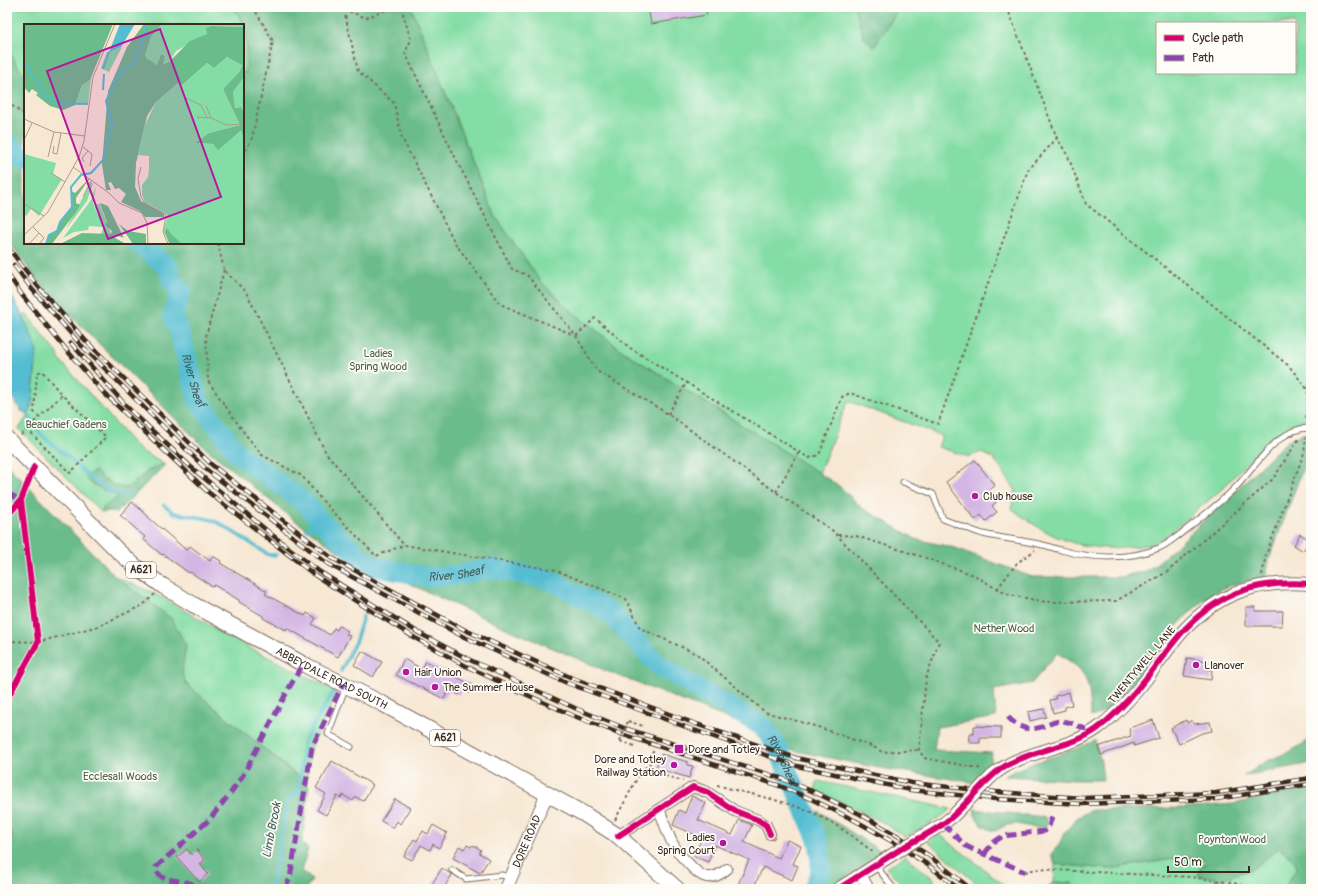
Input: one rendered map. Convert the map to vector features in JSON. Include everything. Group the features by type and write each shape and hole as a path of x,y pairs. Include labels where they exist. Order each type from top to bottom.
{"main road":[{"name":"ABBEYDALE ROAD SOUTH","path":"10,442 134,566 194,605 383,704 547,794 614,833 677,889"}],"street":[{"name":"TWENTYWELL LANE","path":"838,889 943,824 1003,767 1018,759 1075,740 1098,728 1126,703 1175,641 1196,618 1213,605 1229,595 1260,586 1288,583 1311,584"},
{"path":"614,833 659,809 693,787 707,792 735,811 758,820 766,825 770,834"},
{"name":"DORE ROAD","path":"509,884 547,794"},
{"path":"659,809 675,849 695,870 705,877 713,877 721,874 727,869"},
{"path":"861,874 869,889"}],"lane":[{"path":"903,482 933,494 944,519 983,534 1043,545 1079,554 1113,557 1135,555 1162,547 1197,521 1235,488 1279,439 1289,433 1308,428"},
{"path":"346,685 328,734 351,747"},
{"path":"879,863 894,889"},
{"path":"452,870 466,879 502,875 509,884"}],"path":[{"path":"244,154 252,138 272,41 253,7"},
{"path":"338,7 366,18 393,7"},
{"path":"344,10 347,7"},
{"path":"401,7 411,40 405,53 512,269 527,275 576,336 597,371 668,414 838,535 939,642 926,678 919,750 924,758 989,770 993,775"},
{"path":"1006,7 1056,138 1068,156 1086,204 1290,366 1308,390 1308,428 1304,453 1266,556 1260,586"},
{"path":"344,10 358,72 394,102 402,138 456,244 500,304 576,336"},
{"path":"7,102 20,112 24,113"},
{"path":"576,336 595,318 630,348 809,458 819,455 842,397 850,393 938,424 1028,170 1056,138"},
{"path":"218,244 224,270 206,336 208,381 245,434 262,455 302,476 320,498 376,556 404,545 556,570 626,599 640,628 697,654 765,712 818,727 874,747 882,752 919,750"},
{"path":"224,270 246,292 326,453 404,545"},
{"path":"27,429 70,473 106,437 62,395 42,371 37,373 34,412 39,418"},
{"path":"668,414 687,382"},
{"path":"10,442 27,429 62,395"},
{"path":"776,492 799,452"},
{"path":"997,589 1017,563 1043,545"},
{"path":"7,642 38,642 99,626 143,605"},
{"path":"635,746 620,741 628,721 642,726"},
{"path":"614,833 642,769 649,766 654,748"},
{"path":"642,769 684,781 689,780"},
{"path":"716,785 802,808 838,827 859,841 879,863"},
{"path":"1025,872 1036,869 1191,877 1239,884 1252,889"}],"green space":[{"path":"7,7 233,7 245,25 247,42 247,75 244,73 244,24 24,24 24,76 7,48"},
{"name":"Ladies Spring Wood","path":"233,7 411,7 495,216 541,282 570,310 624,352 819,473 839,486 862,508 916,539 955,548 1032,577 1121,577 1145,571 1155,565 1176,547 1285,443 1296,436 1308,433 1311,439 1310,450 1270,557 1265,579 1229,586 1214,593 1200,603 1187,615 1163,643 1131,685 1114,704 1097,715 1091,717 1089,689 1085,676 1076,666 1057,653 1032,683 994,690 996,717 937,727 934,750 992,753 990,768 977,783 874,767 786,749 747,726 609,672 508,629 397,578 374,573 339,552 293,519 203,446 72,317 36,279 7,239 7,48 24,76 24,244 244,244 244,73 246,74 247,42 245,25"},
{"path":"411,7 855,7 857,16 874,47 900,7 1311,7 1311,421 1295,423 1271,438 1224,487 1173,531 1158,541 1136,547 1106,548 1090,547 1063,539 1037,526 1011,508 1016,491 994,459 981,452 969,457 938,447 942,436 848,401 819,473 624,352 570,310 541,282 495,216"},
{"path":"855,7 900,7 874,47 864,38"},
{"name":"Beauchief Gadens","path":"26,314 58,354 59,359 138,449 165,465 116,513 110,511 101,512 19,429 28,415 32,402 37,350 23,316"},
{"path":"162,464 165,465 116,513 111,511 103,512 103,508 115,500 118,496 101,489 86,478 91,473 96,471 103,479 109,481 113,485 124,488 128,487 148,471"},
{"name":"Ecclesall Woods","path":"7,465 116,577 171,618 186,645 182,672 186,684 309,786 302,843 308,849 301,871 312,879 306,889 7,889"},
{"path":"116,577 152,592 246,646 338,692 311,747 306,783 186,684 181,672 186,645"},
{"path":"1311,739 1311,763 1244,776 1267,761 1291,751"},
{"path":"1095,740 1101,762 1103,780 1005,776 1027,765 1073,750"},
{"path":"818,781 951,809 940,818 905,837 884,823 815,790"},
{"name":"Poynton Wood","path":"1311,788 1311,889 1283,889 1297,868 1295,861 1279,848 1254,868 1221,879 1198,875 1200,869 1206,863 1202,858 1180,858 1108,869 1055,864 1051,854 1059,845 1064,833 1077,818 1091,810 1184,808 1233,804"},
{"path":"974,809 1043,817 1048,821 1045,827 1036,828 1017,824 1006,825 995,831 983,826 975,816"},
{"path":"818,811 881,851 863,866 829,889 813,889 821,871 819,843 812,827"},
{"path":"939,834 1009,889 983,889 928,842"},
{"path":"1279,848 1295,861 1297,869 1283,889 1080,889 1071,883 1054,882 1055,864 1108,869 1180,858 1202,858 1207,863 1202,865 1198,875 1221,879 1254,868"},
{"path":"905,856 935,880 933,882 940,889 907,889 886,868"},
{"path":"1054,882 1071,883 1080,889 1044,889"}],"water":[{"path":"7,288 23,316 37,350 32,402 29,415 20,410 7,389"}],"building":[{"path":"648,7 705,7 707,15 651,24"},
{"name":"Club house","path":"975,460 995,486 989,490 997,501 992,506 997,512 986,521 981,515 975,520 946,482"},
{"path":"132,502 186,550 190,546 210,561 213,556 221,561 220,563 267,591 265,594 305,616 307,613 316,618 312,624 330,635 334,628 337,630 339,626 348,631 346,634 350,636 338,657 287,628 286,630 263,618 263,616 239,602 239,600 214,585 213,587 190,572 189,573 163,554 162,555 143,539 145,537 120,515"},
{"path":"1300,534 1310,540 1303,551 1294,545"},
{"path":"1246,607 1255,607 1255,611 1283,611 1282,626 1246,626"},
{"path":"362,651 382,662 373,677 354,665"},
{"name":"Llanover","path":"1187,658 1208,661 1206,669 1212,670 1211,680 1184,676"},
{"path":"404,659 422,669 426,661 474,686 470,693 462,689 459,695 449,690 444,699 396,675"},
{"path":"1069,692 1072,705 1065,707 1065,710 1053,713 1050,700 1056,699 1055,696"},
{"path":"1044,709 1046,717 1030,721 1028,712"},
{"path":"1153,720 1159,738 1134,746 1134,743 1101,755 1098,747 1131,736 1129,728"},
{"path":"1186,720 1187,723 1192,720 1194,724 1210,722 1212,731 1202,733 1179,744 1171,728"},
{"path":"974,726 1001,727 1001,738 980,738 980,743 969,743 969,734 974,734"},
{"name":"Dore and Totley Railway Station","path":"661,754 688,762 687,765 693,766 689,778 656,768"},
{"path":"332,761 373,785 363,801 356,797 353,801 343,795 341,798 337,796 326,815 317,810 326,794 316,788"},
{"name":"Ladies Spring Court","path":"692,796 706,803 698,820 732,835 739,820 752,825 744,842 779,858 787,840 801,846 793,864 798,866 792,880 763,867 753,889 736,889 749,860 715,845 708,862 694,856 702,838 673,825 679,810 685,813"},
{"path":"395,799 410,808 400,824 397,821 393,828 381,821"},
{"path":"433,825 447,833 439,848 433,844 430,850 421,845 412,860 404,856 414,839 417,841 423,831 428,834"},
{"path":"467,845 471,847 473,845 481,850 479,853 489,859 480,873 453,858 459,846 464,849"},
{"path":"187,849 192,855 197,850 205,860 200,864 208,874 199,882 177,857"},
{"path":"442,868 452,875 443,889 429,889"}],"waterway":[{"name":"River Sheaf","path":"7,143 24,157"},
{"name":"River Sheaf","path":"139,244 169,268 171,280 181,291 173,315 181,337 198,400 237,453 307,504 318,519 361,558 376,567 429,577 459,575 490,568 548,579 608,611 658,665 763,727 777,746 819,843 821,871 813,889"},
{"path":"29,415 40,433 92,479 108,489 128,496"},
{"path":"164,505 174,513 209,519 219,523 269,555 276,555"},
{"path":"307,530 318,519"},
{"name":"Limb Brook","path":"373,578 376,567"},
{"name":"Limb Brook","path":"341,671 356,640 363,616"},
{"name":"Limb Brook","path":"266,889 273,879 288,798 298,794 304,741 334,691"}],"railway":[{"path":"7,246 36,284 85,340 212,465 332,558 465,630 570,677 696,724 796,758 912,783 996,792 1083,798 1216,793 1311,778"},
{"path":"14,265 31,288 80,344 207,470 328,564 462,636 567,683 797,766 911,790 995,799 1082,804 1216,799 1311,784"},
{"path":"7,273 22,295 103,392 208,492 316,576 415,638 466,666 574,716 621,734 780,786 811,799 856,821 893,842 928,865 959,889"},
{"path":"71,343 127,407 191,467 271,534 320,572 419,633 470,660 577,709 624,728 783,779 814,792 860,814 898,836 928,855 971,889"}],"marked path":[{"path":"7,493 21,500 22,502"},
{"path":"208,889 186,882 166,879 156,871 156,867 210,819 232,791 243,775 303,664"},
{"path":"285,889 290,878 312,747 343,684"},
{"path":"1008,717 1016,724 1029,729 1039,728 1062,721 1074,724 1092,732"},
{"path":"984,854 994,842 1003,836 1045,831 1049,826 1053,814"},
{"path":"943,824 966,846 1025,872"},
{"path":"7,827 9,835 7,851"}],"cycle path":[{"path":"7,516 21,500 34,467"},
{"path":"7,699 38,642 21,500"},
{"path":"838,889 943,824 951,818 988,779 1005,766 1016,760 1064,745 1097,729 1114,715 1129,699 1185,629 1213,605 1227,597 1258,586 1292,583 1311,584"},
{"path":"618,836 693,787 707,792 735,811 758,820 766,825 770,834"}],"place":[{"name":"Club house","path":"975,496"},
{"name":"Llanover","path":"1196,665"},
{"name":"Hair Union","path":"406,672"},
{"name":"The Summer House","path":"435,687"},
{"name":"Dore and Totley","path":"679,749"},
{"name":"Dore and Totley Railway Station","path":"674,765"},
{"name":"Ladies Spring Court","path":"723,843"}],"park label":[{"name":"Nether Wood","path":"1004,628"}]}
